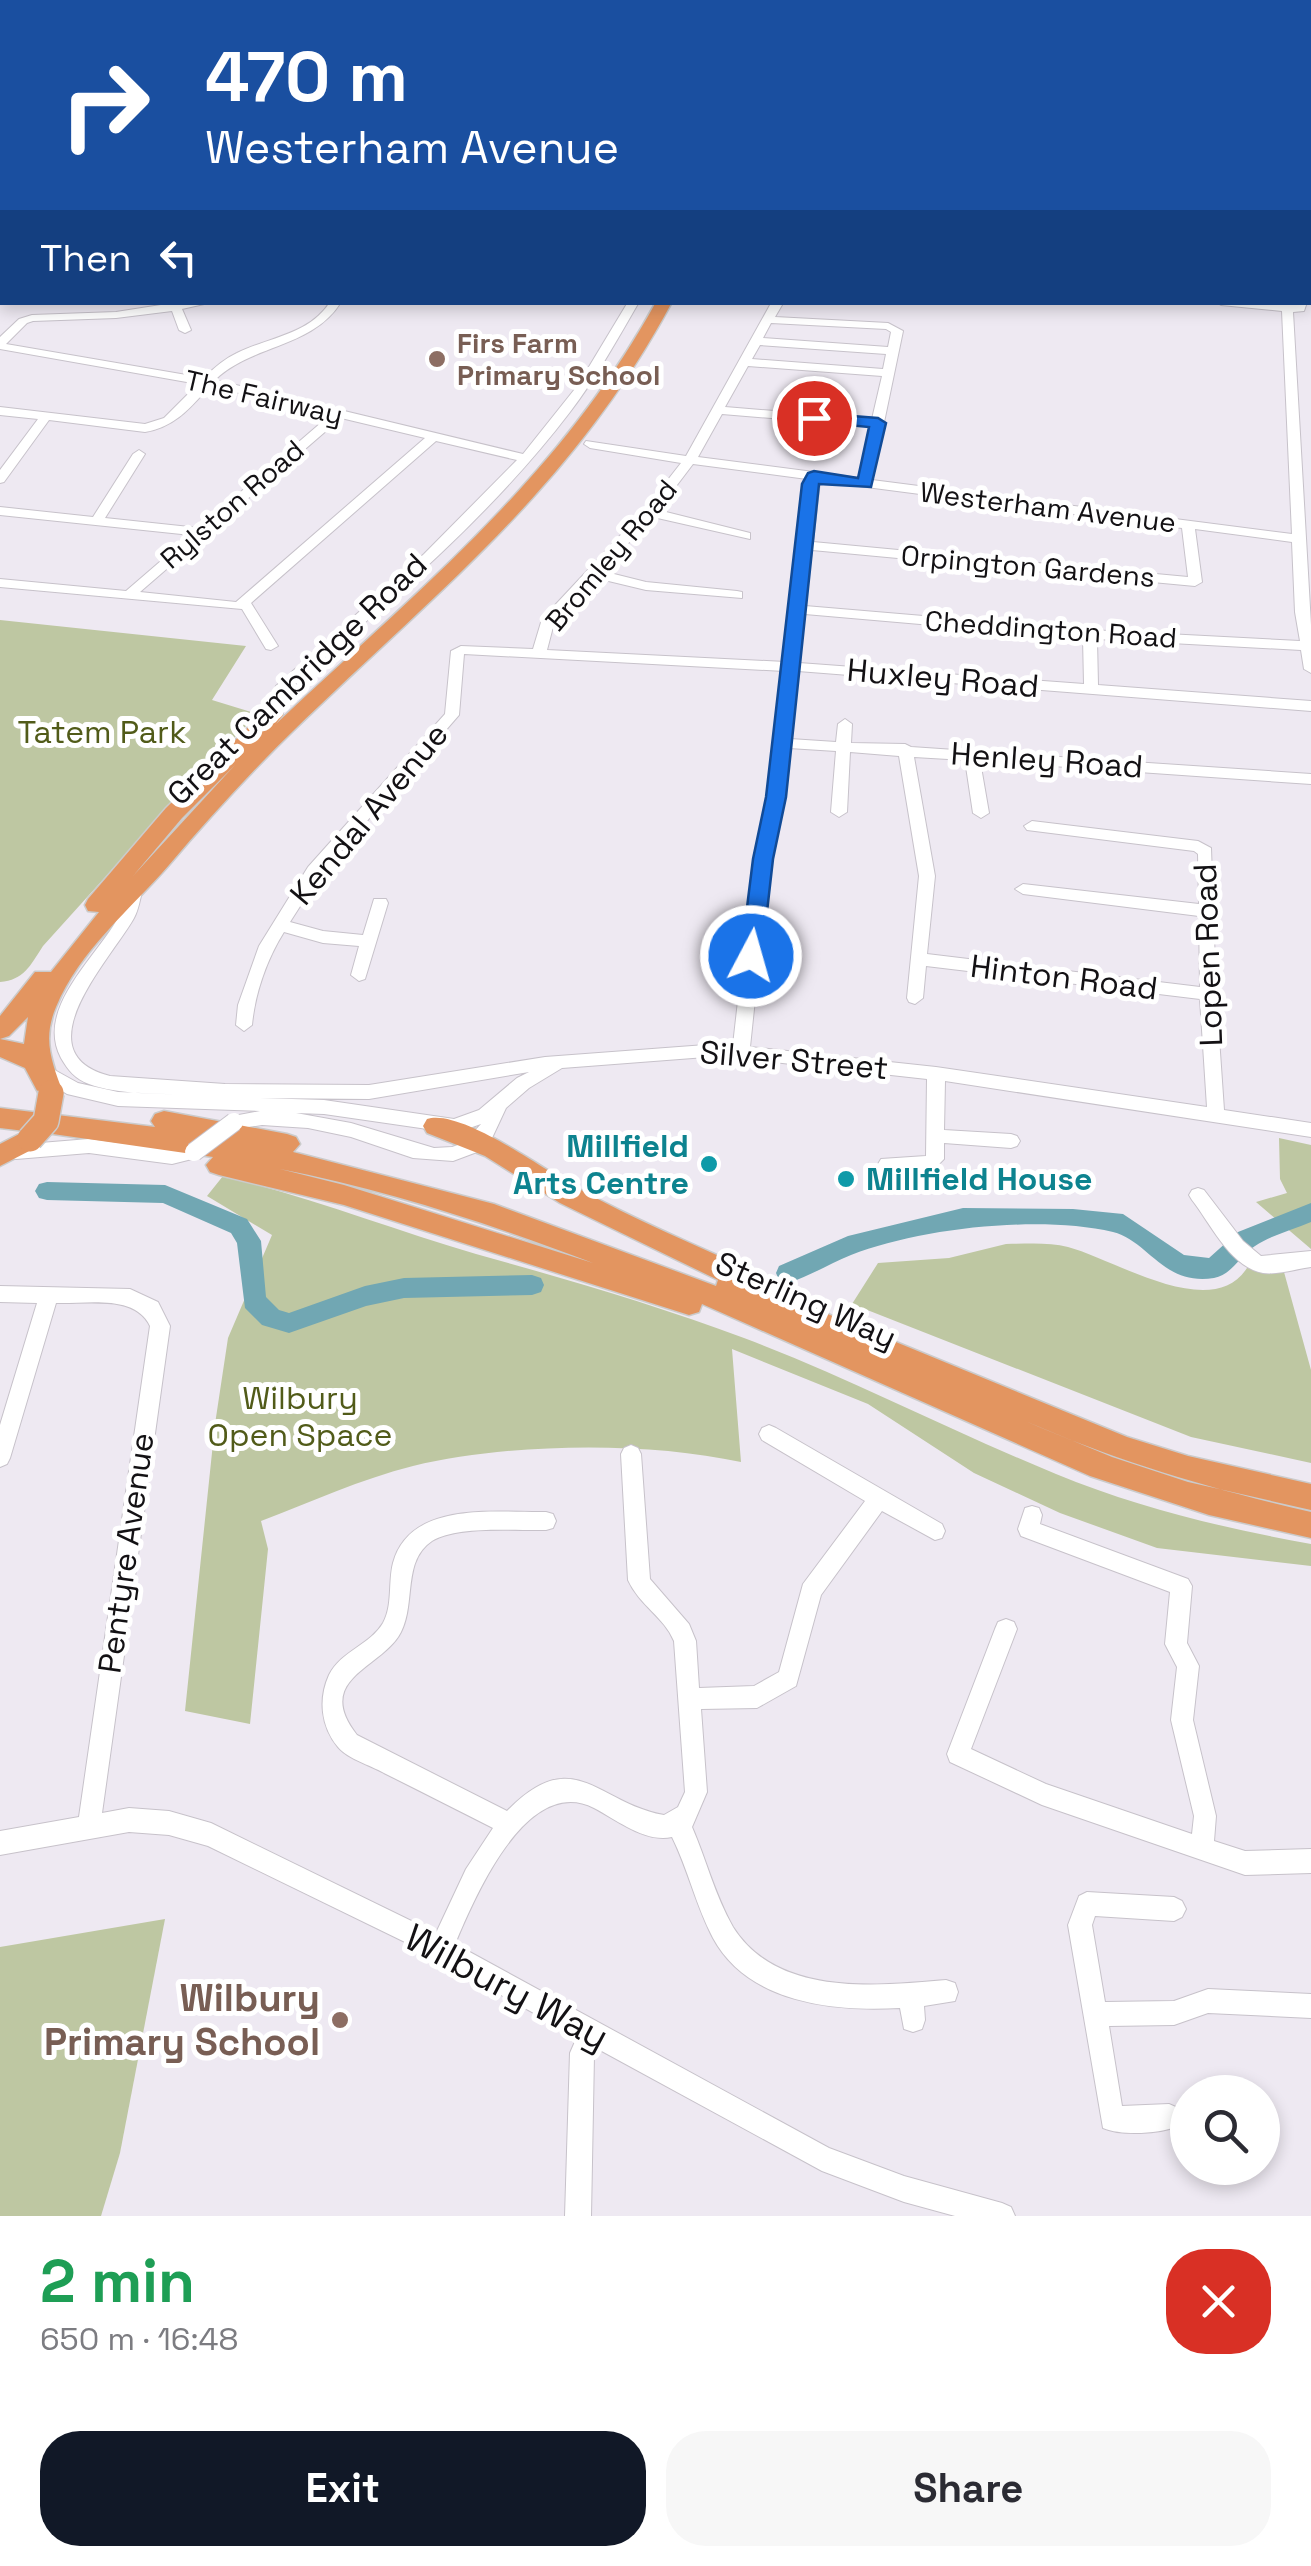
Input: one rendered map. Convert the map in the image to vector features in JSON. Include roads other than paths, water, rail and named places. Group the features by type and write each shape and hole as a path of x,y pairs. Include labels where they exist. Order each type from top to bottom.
{"highway":[{"name":"Great Cambridge Road","path":"0,1030 24,1008 62,948 174,813 502,502 575,416 644,305"},
{"name":"Great Cambridge Road","path":"2,1155 30,1139 46,1121 43,1075 34,1050 37,1028 46,1002 89,936 233,778 477,550 582,442 662,305"},
{"path":"0,1048 18,1051 43,1075"},
{"path":"0,1104 150,1119 272,1150"},
{"path":"0,1118 272,1150"},
{"path":"436,1126 476,1140 603,1214 908,1360"},
{"name":"Sterling Way","path":"272,1150 547,1232 628,1262 1100,1468 1209,1502 1311,1525"},
{"name":"Sterling Way","path":"272,1150 433,1179 565,1220 1122,1448 1188,1469 1311,1497"},
{"path":"190,1157 344,1195 851,1357"}],"street":[{"path":"0,344 23,321 32,318 93,317 192,305"},
{"path":"0,411 153,427 169,420 230,361 314,326 333,305"},
{"path":"287,702 280,697 281,689 416,571 525,458 586,381 632,305"},
{"name":"Bromley Road","path":"539,654 546,622 650,512 687,464 776,305"},
{"path":"1287,305 1292,418 1305,514 1300,540 1311,669"},
{"path":"176,308 185,330"},
{"path":"771,320 888,326 897,331 865,484"},
{"path":"758,341 893,351"},
{"name":"The Fairway","path":"0,344 207,382 525,458"},
{"path":"744,362 888,373"},
{"path":"718,410 878,423"},
{"name":"Rylston Road","path":"128,596 338,414"},
{"path":"0,480 46,416"},
{"path":"1292,418 1311,418"},
{"path":"0,583 231,607 245,604 433,437"},
{"name":"Westerham Avenue","path":"582,442 687,464 1300,540"},
{"path":"98,521 139,454"},
{"path":"740,1051 758,895 792,667 812,480"},
{"path":"0,511 199,532"},
{"path":"650,512 745,536"},
{"name":"Orpington Gardens","path":"804,545 1194,582 1188,525"},
{"path":"594,573 646,586 737,595"},
{"path":"245,604 271,646"},
{"name":"Cheddington Road","path":"796,609 1090,634 1307,646"},
{"path":"1090,634 1091,690"},
{"name":"Huxley Road","path":"456,654 466,649 792,667 1311,706"},
{"name":"Kendal Avenue","path":"244,1025 246,1005 279,925 343,835 452,715 456,654"},
{"path":"839,812 845,724"},
{"name":"Henley Road","path":"782,743 1311,779"},
{"path":"904,749 928,876 915,998"},
{"path":"971,754 981,813"},
{"name":"Lopen Road","path":"1032,826 1201,847 1206,852 1208,994 1216,1114"},
{"name":"Silver Street","path":"135,888 128,914 83,980 65,1017 62,1041 70,1061 82,1073 110,1083 216,1090 369,1092 576,1060 740,1051 936,1073 1311,1130"},
{"path":"1023,889 1208,911"},
{"path":"360,975 380,903"},
{"path":"279,925 323,938 368,942"},
{"name":"Hinton Road","path":"921,959 1208,994"},
{"path":"43,1075 74,1089 118,1099 324,1107 384,1114 436,1126 466,1124 498,1106 535,1076 576,1060"},
{"path":"887,1164 929,1164 935,1158 936,1073"},
{"path":"2,1155 90,1146 190,1157 234,1122 275,1118 327,1125 430,1156 456,1153 476,1140 498,1106 486,1082 471,1076"},
{"path":"936,1136 1011,1141"},
{"path":"1198,1195 1240,1249 1261,1265 1311,1259"},
{"path":"0,1294 49,1296 0,1458"},
{"name":"Pentyre Avenue","path":"49,1296 130,1297 151,1308 160,1326 89,1824"},
{"path":"768,1434 935,1531"},
{"path":"442,1950 469,1888 509,1824 542,1796 562,1789 583,1793 656,1826 678,1824 690,1812 696,1792 683,1630 669,1612 642,1591 638,1580 631,1454"},
{"path":"690,1700 757,1697 788,1680 811,1591 880,1497"},
{"path":"1032,1515 1028,1529 1180,1586 1176,1644 1188,1666 1182,1720 1206,1816 1202,1849"},
{"path":"509,1824 349,1743 338,1731 332,1705 344,1672 385,1638 393,1626 400,1566 416,1540 430,1531 452,1526 546,1521"},
{"path":"1006,1629 958,1754 1042,1794 1245,1863 1311,1861"},
{"name":"Wilbury Way","path":"0,1843 89,1824 152,1821 210,1835 442,1950 822,2158 904,2189 1002,2216"},
{"path":"678,1824 743,1957 798,1988 842,1995 946,1992"},
{"path":"1168,2117 1112,2119 1080,1925 1087,1904 1174,1908"},
{"path":"911,1994 913,2020"},
{"path":"1095,2014 1174,2013 1208,2002 1311,2006"},
{"path":"578,2216 582,2052 592,2032"}],"waterway":[{"path":"47,1191 165,1194 239,1226 249,1241 254,1301 271,1318 289,1323 365,1296 404,1288 532,1285"},
{"path":"788,1273 848,1246 963,1217 1073,1218 1123,1224 1176,1263 1196,1269 1215,1268 1246,1239 1311,1212"}],"place":[{"name":"Firs Farm Primary School","path":"437,359"},
{"name":"Millfield Arts Centre","path":"709,1164"},
{"name":"Millfield House","path":"846,1179"},
{"name":"Wilbury Primary School","path":"340,2020"}],"park label":[{"name":"Tatem Park","path":"102,732"},
{"name":"Wilbury Open Space","path":"300,1416"}]}
